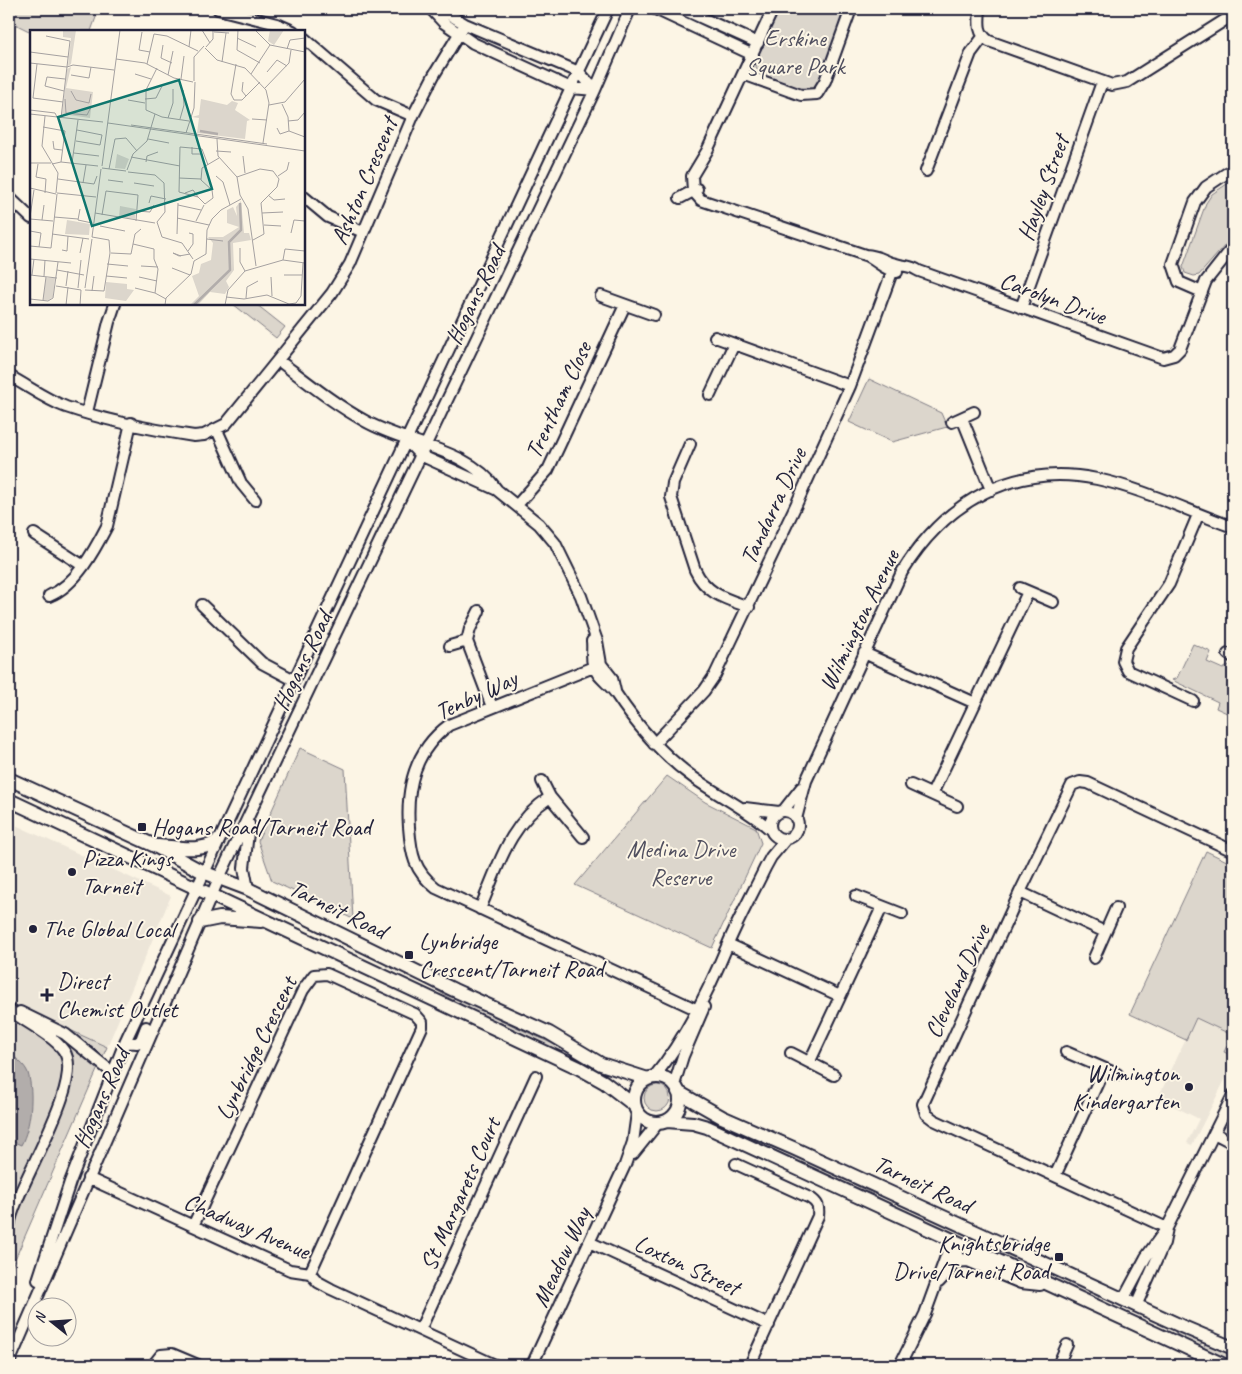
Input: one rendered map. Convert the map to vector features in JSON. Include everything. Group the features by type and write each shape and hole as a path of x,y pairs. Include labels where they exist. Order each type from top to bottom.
{"main road":[{"name":"Tarneit Road","path":"9,779 153,846 203,872 248,888 454,990 549,1032 601,1064 651,1078"},
{"name":"Tarneit Road","path":"9,800 579,1068 604,1082 636,1109"},
{"path":"153,846 207,847 217,841"},
{"path":"200,922 220,918 266,922"},
{"path":"651,1078 666,1079 676,1089 678,1109 662,1122 646,1121 636,1109 636,1089 651,1078"},
{"name":"Tarneit Road","path":"676,1089 735,1124 793,1148 1123,1300"},
{"name":"Tarneit Road","path":"662,1122 694,1123 707,1127 1221,1365"},
{"path":"957,1243 963,1226"},
{"path":"954,1261 968,1260 1021,1282 1048,1284"},
{"path":"1123,1300 1133,1310 1185,1348"},
{"path":"1117,1316 1133,1310 1233,1348"}],"street":[{"path":"218,9 277,24 291,30"},
{"path":"431,9 444,23 460,35 502,56 571,88 595,90"},
{"path":"440,9 465,24 578,72 595,90"},
{"name":"Hogans Road","path":"20,1335 70,1182 125,1042 217,841 608,9"},
{"name":"Hogans Road","path":"9,1362 11,1350 20,1335 219,878 595,90 630,9"},
{"path":"655,9 753,54"},
{"path":"682,9 758,43"},
{"path":"680,198 696,190 692,176 707,151 774,9"},
{"path":"743,74 801,95 816,94 825,81 851,9"},
{"path":"980,9 979,28 984,37 996,44 1112,85 1127,82 1233,15"},
{"name":"Ashton Crescent","path":"217,430 226,424 332,293 350,264 414,116 434,75 465,24"},
{"path":"926,172 971,53 984,37"},
{"path":"305,39 376,100 414,116"},
{"path":"502,56 508,42"},
{"name":"Hayley Street","path":"1021,308 1102,82"},
{"path":"1233,168 1206,187 1195,202 1173,264 1179,282 1202,292 1213,270 1233,247"},
{"name":"Carolyn Drive","path":"696,190 701,200 736,210 865,255 884,258 894,268 910,266 919,271 1157,357 1168,358 1174,355 1182,344 1202,292"},
{"path":"9,197 30,217"},
{"path":"305,198 328,217 363,232"},
{"name":"Tandarra Drive","path":"654,744 709,683 749,606 850,386 894,268"},
{"path":"601,296 654,315"},
{"path":"88,412 115,305"},
{"name":"Trentham Close","path":"517,506 548,470 625,305"},
{"path":"715,337 850,386"},
{"path":"709,396 734,344"},
{"path":"278,360 339,406 366,422 406,440 425,444 464,461 488,477 497,490"},
{"path":"9,376 45,397 67,407 194,436 217,430 241,484 255,500"},
{"path":"974,412 957,420 991,490"},
{"path":"49,596 66,586 107,526 131,423"},
{"path":"406,440 420,455 497,490 539,524 555,543 581,596 597,641 598,665 612,678 615,691 627,711 654,744 694,778 741,808 778,838 786,839"},
{"path":"690,444 672,483 670,497 695,570 699,580 710,592 749,606"},
{"name":"Wilmington Avenue","path":"796,819 806,781 902,572 916,549 942,521 956,510 991,490 1026,478 1049,475 1096,479 1142,492 1233,527"},
{"path":"1193,701 1128,671 1123,661 1126,648 1133,634 1168,584 1198,515"},
{"path":"34,534 82,565"},
{"path":"932,794 975,703 1024,590 1053,602"},
{"path":"202,604 257,659 294,680"},
{"path":"479,611 470,629 467,641 492,707"},
{"path":"450,646 467,641"},
{"path":"864,653 975,703"},
{"name":"Tenby Way","path":"598,665 449,725 436,734 424,750 410,778 407,804 410,847 416,868 425,880 436,888 700,1010"},
{"path":"542,781 550,797 583,837"},
{"name":"Wilmington Avenue","path":"781,812 806,781"},
{"name":"Cleveland Drive","path":"1167,1228 934,1120 926,1114 923,1108 928,1091 1072,785 1078,782 1088,783 1233,850"},
{"path":"911,785 957,806"},
{"path":"480,909 515,829 530,811 550,797"},
{"path":"676,1089 683,1045 728,944 765,868 786,839 796,831 796,819 792,814 741,808"},
{"path":"765,868 771,819 781,812"},
{"path":"248,888 244,868 250,816"},
{"path":"1020,892 1105,932"},
{"path":"856,896 902,914"},
{"path":"810,1061 882,907"},
{"path":"1094,958 1116,908"},
{"path":"728,944 840,996"},
{"path":"125,1042 132,1044 141,1040 160,997 178,974"},
{"name":"Lynbridge Crescent","path":"193,1226 303,990 314,975 328,974 415,1014 422,1022 422,1027 310,1273"},
{"path":"9,1009 64,1034 113,1073"},
{"path":"9,1009 63,1049 69,1067 46,1138 9,1226"},
{"path":"651,1078 683,1045"},
{"path":"1066,1052 1118,1074"},
{"path":"791,1053 810,1061 834,1075"},
{"path":"1055,1176 1104,1069"},
{"name":"St Margarets Court","path":"420,1330 536,1076"},
{"path":"1123,1300 1146,1257 1167,1228 1233,1095"},
{"name":"Meadow Way","path":"532,1365 625,1165 634,1142 636,1109"},
{"name":"Meadow Way","path":"625,1165 662,1122"},
{"path":"1214,1133 1233,1143"},
{"path":"82,1153 88,1178"},
{"path":"736,1164 810,1198 817,1204 818,1209 818,1216 750,1365"},
{"name":"Chadway Avenue","path":"88,1178 290,1270 310,1273 324,1286 495,1365"},
{"path":"1133,1310 1164,1243 1167,1228"},
{"name":"Loxton Street","path":"589,1242 768,1325"},
{"path":"900,1365 937,1285 954,1261 957,1243"},
{"path":"937,1285 941,1267 957,1243"},
{"path":"1146,1257 1156,1262"},
{"path":"1058,1365 1067,1345"},
{"path":"154,1365 161,1355 168,1354 198,1365"}],"shaded area":[{"path":"9,822 171,896 107,1047 9,1002"},
{"path":"1196,1018 1232,1035 1224,1052 1233,1056 1233,1064 1192,1145 1187,1143 1199,1119 1158,1098"},
{"path":"9,1053 25,1067 30,1081 31,1110 21,1145 9,1140"}],"green space":[{"path":"9,9 56,9 61,11 66,9 99,9 91,30 30,32 9,21"},
{"name":"Erskine Square Park","path":"779,9 845,9 818,84 809,91 796,89 772,80 756,67 757,58"},
{"path":"1233,180 1233,236 1199,275 1194,276 1185,273 1183,267 1206,203 1212,194"},
{"path":"234,305 257,305 285,327 276,338"},
{"path":"869,379 941,413 947,427 892,442 849,422"},
{"path":"1193,644 1211,652 1207,662 1223,669 1229,665 1233,668 1233,705 1229,714 1216,708 1218,702 1172,680 1177,678"},
{"path":"300,748 345,769 353,919 272,881 258,841"},
{"name":"Medina Drive Reserve","path":"667,776 705,802 756,828 761,843 712,948 575,885"},
{"path":"1206,851 1233,864 1233,1056 1224,1052 1232,1035 1196,1018 1186,1040 1130,1014"},
{"path":"416,978 447,991 485,1012 585,1061 583,1064 481,1017"},
{"path":"9,1002 107,1047 9,1273"},
{"path":"657,1085 666,1089 670,1098 666,1107 657,1111 648,1107 644,1098 648,1089"},
{"path":"751,1139 822,1168 890,1204 887,1207 749,1143"},
{"path":"988,1244 1036,1267 1032,1274 984,1252"},
{"path":"1039,1268 1099,1296 1096,1303 1036,1275"},
{"path":"1177,1329 1203,1340 1199,1348 1175,1333"},
{"path":"1206,1341 1233,1353 1233,1364 1203,1349"}],"place":[{"name":"Hogans Road/Tarneit Road","path":"142,827"},
{"name":"Pizza Kings Tarneit","path":"72,872"},
{"name":"The Global Local","path":"33,929"},
{"name":"Lynbridge Crescent/Tarneit Road","path":"409,955"},
{"name":"Direct Chemist Outlet","path":"47,995"},
{"name":"Wilmington Kindergarten","path":"1189,1087"},
{"name":"Knightsbridge Drive/Tarneit Road","path":"1059,1257"}]}
